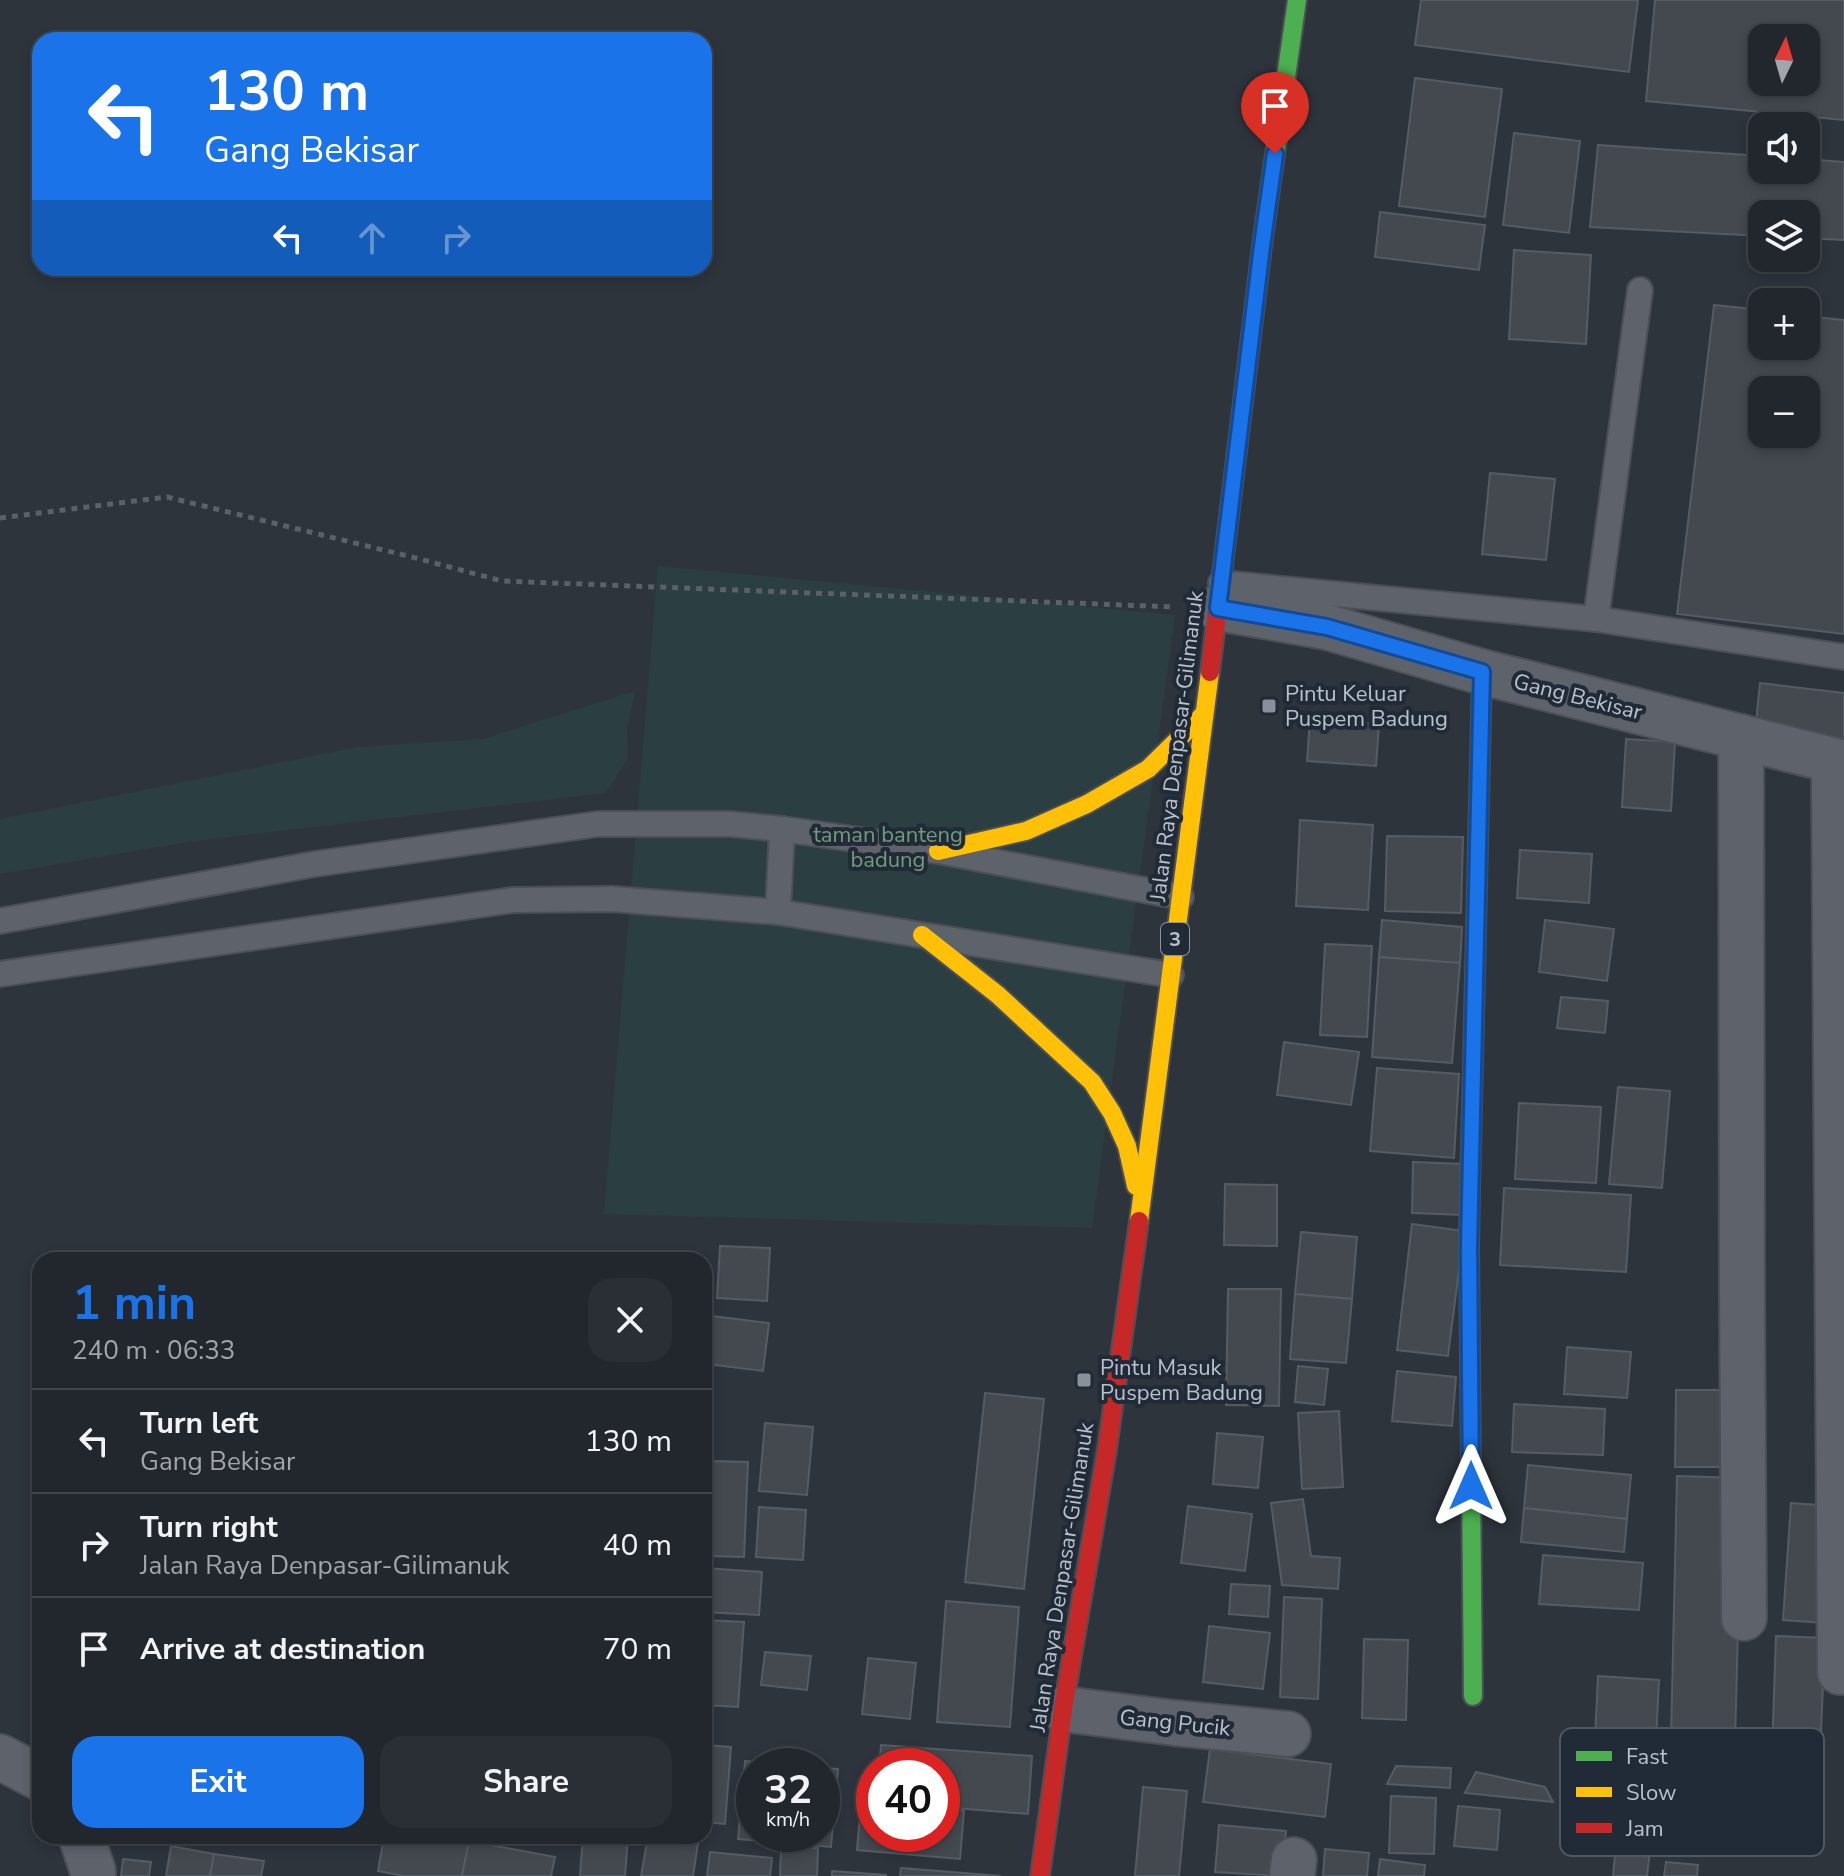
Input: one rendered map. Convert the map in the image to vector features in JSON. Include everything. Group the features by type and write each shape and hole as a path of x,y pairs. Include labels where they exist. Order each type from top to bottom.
{"main road":[{"name":"Jalan Raya Denpasar-Gilimanuk","path":"1040,1876 1063,1709 1107,1450 1141,1208 1262,246 1297,0"},
{"path":"1473,1696 1469,1246 1482,672"},
{"path":"938,851 1026,831 1087,804 1148,769 1204,714"},
{"path":"922,935 998,995 1092,1082 1112,1113 1127,1146 1141,1208"}],"street":[{"name":"Gang Bekisar","path":"1219,596 1482,672 1839,762"},
{"path":"1741,737 1744,1618"},
{"path":"1839,762 1840,1672"},
{"name":"Gang Pucik","path":"1063,1709 1288,1734"},
{"path":"0,1757 32,1774"},
{"path":"84,1844 93,1876"}],"lane":[{"path":"1596,619 1640,290"},
{"path":"1219,596 1596,619 1844,657"},
{"path":"0,921 315,864 598,824 729,824 782,829 938,851 1181,897"},
{"path":"778,912 782,829"},
{"path":"0,974 513,900 612,899 778,912 1171,975"}],"path":[{"path":"0,518 167,497 502,581 1219,596"}],"green space":[{"name":"taman banteng badung","path":"658,566 1175,615 1092,1228 604,1214"},
{"path":"635,691 627,730 628,758 606,793 195,841 0,874 0,819 358,747 483,739"}],"building":[{"path":"1421,0 1638,0 1629,72 1415,45"},
{"path":"1655,0 1844,0 1844,120 1820,118 1820,112 1761,112 1646,101"},
{"path":"1415,78 1502,89 1485,217 1399,206"},
{"path":"1514,133 1580,141 1569,233 1503,225"},
{"path":"1598,145 1748,155 1748,184 1820,184 1820,160 1844,162 1844,240 1820,239 1820,200 1748,200 1748,235 1590,227"},
{"path":"1380,212 1485,225 1479,270 1375,257"},
{"path":"1514,250 1591,255 1586,344 1509,339"},
{"path":"1714,305 1748,309 1748,360 1820,360 1820,317 1844,320 1844,634 1677,614"},
{"path":"1490,473 1555,479 1546,560 1482,554"},
{"path":"1760,683 1844,693 1844,742 1755,732"},
{"path":"1310,719 1379,724 1376,766 1307,761"},
{"path":"1626,739 1675,742 1671,811 1622,807"},
{"path":"1300,820 1373,825 1368,910 1296,906"},
{"path":"1387,836 1463,837 1461,913 1385,911"},
{"path":"1520,850 1592,854 1589,903 1517,898"},
{"path":"1382,920 1462,927 1460,963 1379,957"},
{"path":"1545,920 1614,929 1607,981 1539,972"},
{"path":"1325,944 1372,946 1367,1037 1320,1035"},
{"path":"1379,957 1460,963 1452,1063 1372,1057"},
{"path":"1561,997 1608,1001 1605,1033 1557,1028"},
{"path":"1284,1042 1359,1052 1351,1105 1277,1095"},
{"path":"1377,1068 1459,1074 1454,1158 1370,1151"},
{"path":"1618,1087 1670,1091 1662,1188 1609,1184"},
{"path":"1519,1103 1601,1107 1596,1183 1515,1179"},
{"path":"1413,1162 1465,1164 1464,1215 1412,1213"},
{"path":"1225,1184 1277,1185 1277,1246 1224,1245"},
{"path":"1504,1188 1631,1195 1626,1272 1500,1265"},
{"path":"1412,1224 1464,1231 1448,1356 1397,1350"},
{"path":"1301,1232 1357,1237 1352,1299 1295,1294"},
{"path":"720,1246 770,1248 767,1301 717,1298"},
{"path":"1228,1289 1281,1289 1279,1406 1226,1405"},
{"path":"1295,1294 1352,1299 1346,1363 1290,1359"},
{"path":"712,1316 769,1323 763,1371 712,1365"},
{"path":"1567,1347 1631,1352 1627,1398 1564,1394"},
{"path":"1298,1366 1328,1369 1324,1405 1295,1402"},
{"path":"1397,1371 1456,1377 1452,1426 1392,1421"},
{"path":"1676,1390 1725,1390 1724,1467 1675,1467"},
{"path":"985,1393 1044,1399 1024,1589 965,1582"},
{"path":"1514,1404 1605,1409 1603,1455 1512,1452"},
{"path":"1339,1411 1343,1487 1302,1489 1298,1413"},
{"path":"765,1423 813,1427 807,1495 759,1491"},
{"path":"1217,1433 1263,1437 1258,1488 1213,1484"},
{"path":"712,1461 748,1462 744,1557 712,1556"},
{"path":"1528,1465 1631,1475 1627,1519 1524,1508"},
{"path":"1677,1476 1742,1478 1735,1728 1671,1728"},
{"path":"1303,1499 1311,1556 1340,1558 1338,1589 1282,1585 1271,1503"},
{"path":"1791,1503 1832,1506 1824,1623 1783,1620"},
{"path":"1188,1506 1252,1514 1245,1571 1181,1563"},
{"path":"759,1507 806,1510 803,1560 756,1557"},
{"path":"1524,1508 1627,1519 1624,1552 1521,1542"},
{"path":"1543,1555 1643,1563 1639,1610 1539,1604"},
{"path":"712,1569 762,1572 759,1615 712,1612"},
{"path":"1231,1584 1270,1586 1268,1617 1229,1614"},
{"path":"1284,1597 1322,1599 1318,1699 1280,1697"},
{"path":"946,1601 1019,1607 1010,1727 937,1722"},
{"path":"712,1620 744,1622 738,1707 712,1705"},
{"path":"1209,1626 1270,1633 1263,1689 1203,1682"},
{"path":"1776,1636 1825,1638 1821,1728 1773,1728"},
{"path":"1364,1639 1408,1640 1406,1720 1362,1718"},
{"path":"765,1652 811,1656 807,1690 761,1685"},
{"path":"868,1658 916,1663 910,1719 862,1714"},
{"path":"1598,1676 1659,1680 1657,1728 1595,1728"},
{"path":"881,1745 922,1748 881,1748"},
{"path":"712,1746 731,1747 725,1824 712,1823"},
{"path":"1210,1749 1331,1764 1325,1817 1203,1802"},
{"path":"960,1751 1032,1756 1028,1814 960,1808"},
{"path":"1396,1766 1451,1768 1450,1788 1387,1784"},
{"path":"1476,1772 1545,1787 1553,1802 1465,1793"},
{"path":"1143,1787 1187,1791 1179,1876 1135,1876"},
{"path":"1391,1796 1436,1798 1434,1854 1389,1853"},
{"path":"1458,1806 1500,1810 1497,1850 1454,1846"},
{"path":"960,1811 964,1811 960,1859 880,1852 960,1852"},
{"path":"1219,1825 1286,1831 1282,1876 1215,1872"},
{"path":"383,1844 468,1844 462,1876 404,1876 378,1871"},
{"path":"468,1844 485,1844 555,1857 551,1876 462,1876"},
{"path":"582,1844 627,1844 625,1876 580,1876"},
{"path":"647,1844 698,1844 693,1876 641,1876"},
{"path":"171,1846 214,1854 210,1876 166,1876"},
{"path":"1325,1849 1369,1853 1367,1876 1323,1876"},
{"path":"710,1852 772,1858 770,1876 707,1876"},
{"path":"781,1852 818,1852 817,1876 780,1876"},
{"path":"214,1854 264,1861 261,1876 210,1876"},
{"path":"1615,1856 1649,1856 1647,1876 1613,1876"},
{"path":"123,1859 151,1862 149,1876 121,1876"},
{"path":"1380,1859 1425,1865 1424,1876 1378,1876"},
{"path":"1666,1862 1698,1865 1697,1876 1664,1876"},
{"path":"901,1868 1001,1876 900,1876"},
{"path":"832,1871 886,1875 886,1876 832,1876"}],"traffic: fast":[{"path":"1263,238 1297,0"},
{"path":"1470,1190 1473,1696"}],"traffic: slow":[{"path":"1139,1221 1210,672"},
{"path":"1470,1190 1482,672"},
{"path":"938,851 1026,831 1087,804 1148,769 1204,714"},
{"path":"922,935 998,995 1092,1082 1112,1113 1127,1146 1136,1186"}],"traffic: jam":[{"path":"1210,672 1263,238"},
{"path":"1040,1876 1063,1709 1107,1450 1139,1221"}],"place":[{"name":"Pintu Keluar Puspem Badung","path":"1269,706"},
{"name":"Pintu Masuk Puspem Badung","path":"1084,1380"}],"route":[{"path":"1275,154 1218,608 1327,627 1482,672 1469,1246 1471,1486"}]}
